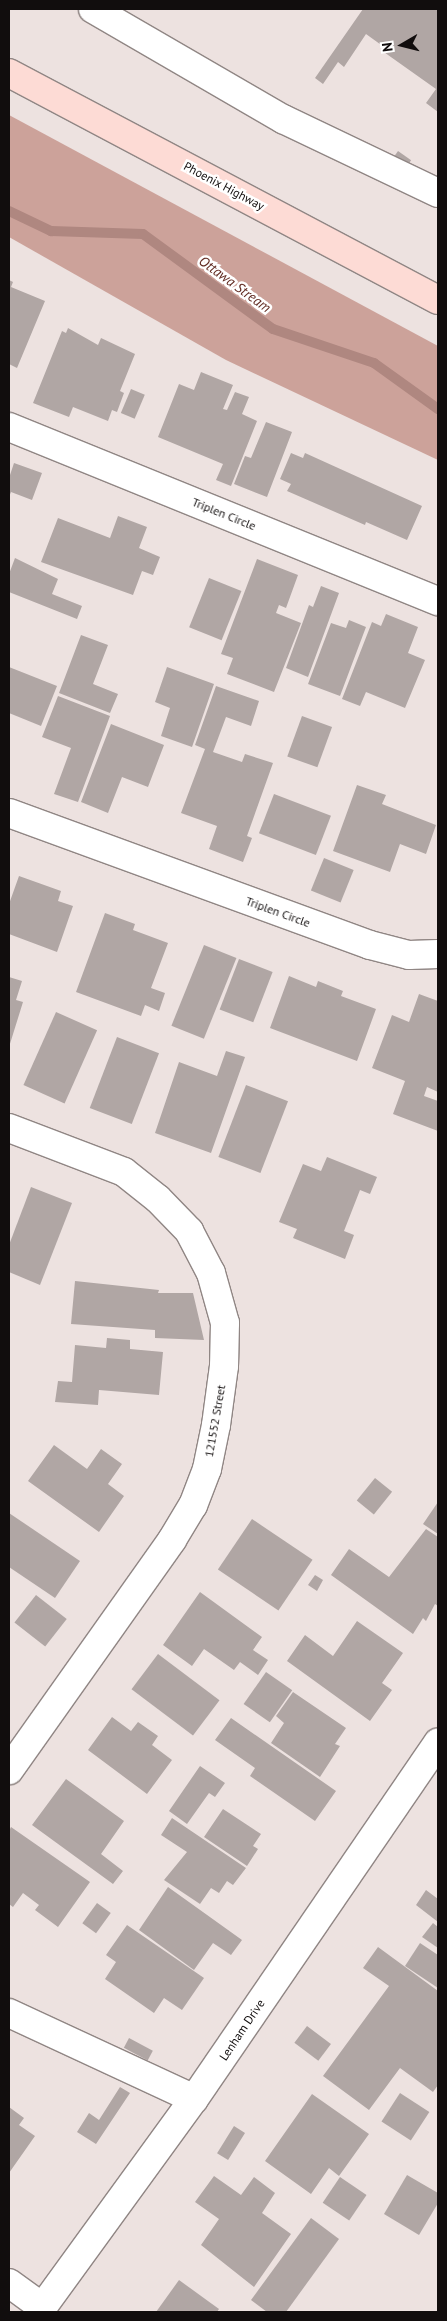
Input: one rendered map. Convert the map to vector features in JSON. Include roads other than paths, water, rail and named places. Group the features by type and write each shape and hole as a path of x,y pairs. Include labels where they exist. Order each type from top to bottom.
{"main road":[{"name":"Phoenix Highway","path":"9,73 438,300"}],"street":[{"path":"93,9 283,119 438,193"},
{"name":"Triplen Circle","path":"9,427 438,601"},
{"name":"Triplen Circle","path":"9,813 370,946 409,955 438,954"},
{"name":"121552 Street","path":"9,1128 124,1172 158,1199 189,1231 211,1273 225,1323 224,1366 216,1425 206,1468 193,1505 172,1540 9,1770"},
{"name":"Lenham Drive","path":"40,2310 194,2100 438,1743"},
{"path":"9,2013 194,2100"},
{"path":"9,2283 40,2310"}],"waterway":[{"name":"Ottawa Stream","path":"9,211 51,231 143,234 273,329 374,363 438,409"}]}
